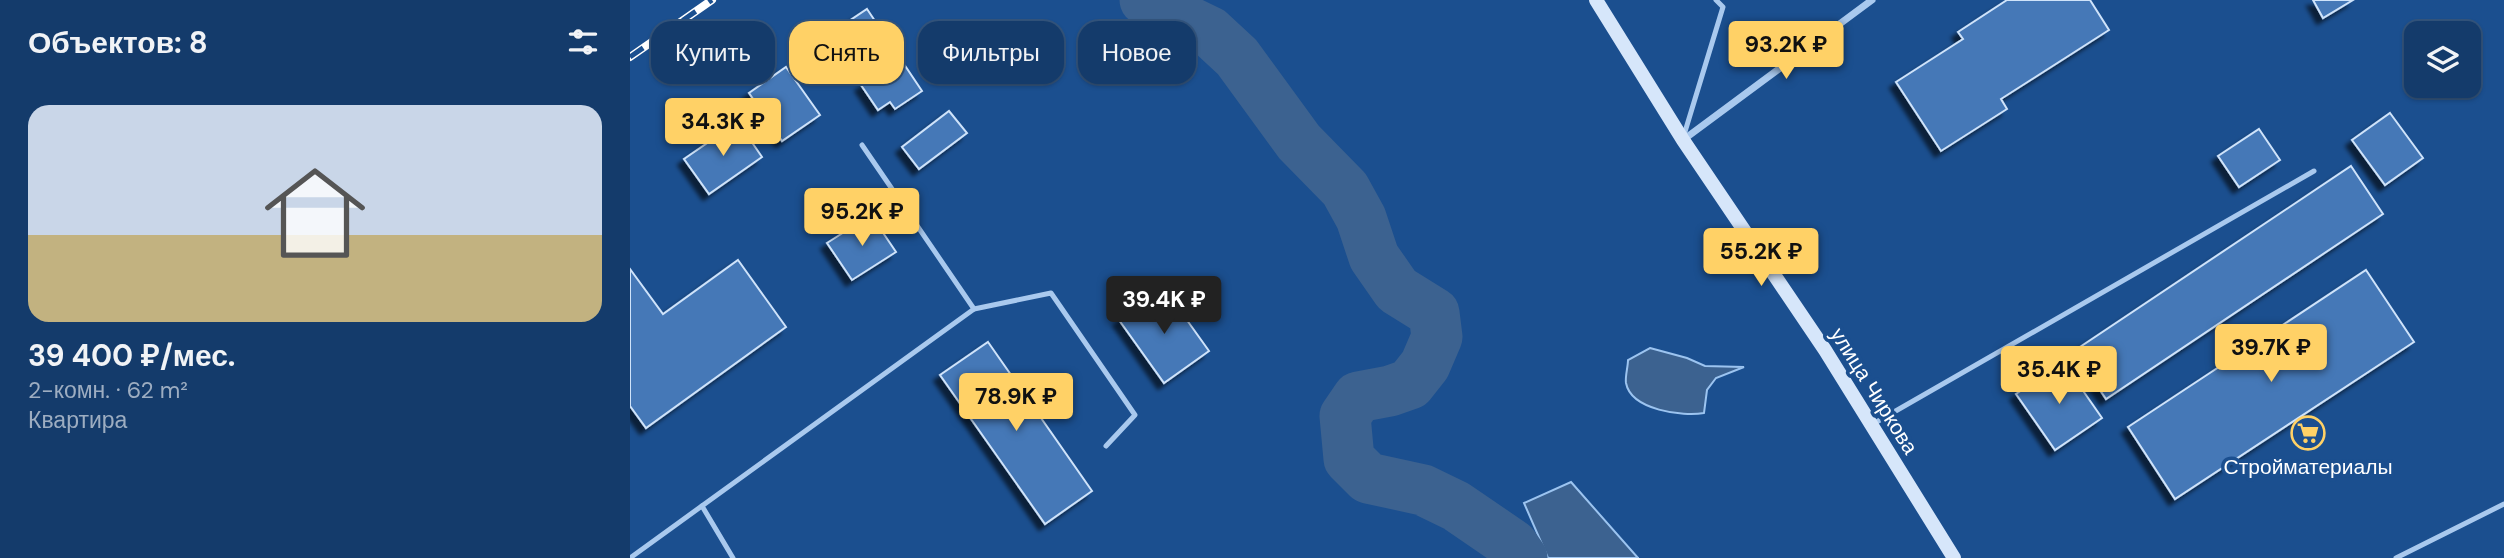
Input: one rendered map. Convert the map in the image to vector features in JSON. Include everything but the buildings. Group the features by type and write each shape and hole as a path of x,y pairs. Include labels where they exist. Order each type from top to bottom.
{"main road":[{"name":"улица Чиркова","path":"1596,0 1683,140 1825,350 1954,558"}],"street":[{"path":"1683,140 1872,0"}],"lane":[{"path":"1683,140 1723,7 1716,0"},
{"path":"862,145 974,309"},
{"path":"1870,425 2314,171"},
{"path":"630,558 974,309 1051,293 1135,415 1106,446"},
{"path":"2396,558 2504,504"},
{"path":"702,506 733,558"}],"water":[{"path":"1650,348 1705,366 1744,367 1716,378 1707,390 1704,413 1684,414 1659,410 1637,400 1626,383 1628,360"},
{"path":"1571,482 1638,558 1548,558 1524,503"}],"waterway":[{"path":"1145,0 1210,32 1237,57 1299,142 1345,189 1361,218 1374,257 1397,290 1434,313 1437,337 1425,365 1410,384 1358,397 1345,416 1349,459 1368,478 1423,490 1456,506 1513,545 1522,558"}],"railway":[{"path":"630,57 712,0"}],"place":[{"name":"Стройматериалы","path":"2308,433"}]}
